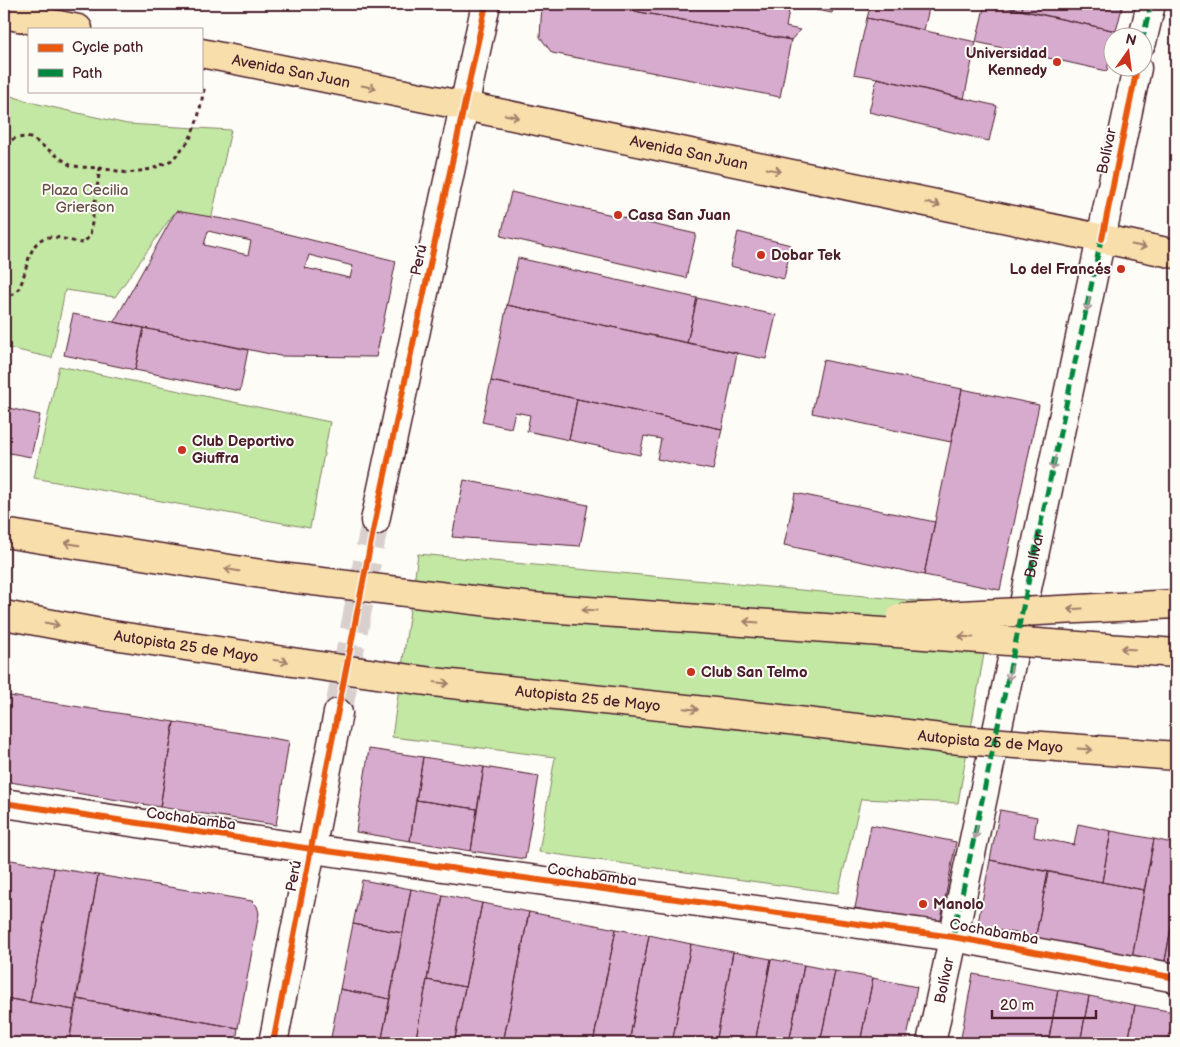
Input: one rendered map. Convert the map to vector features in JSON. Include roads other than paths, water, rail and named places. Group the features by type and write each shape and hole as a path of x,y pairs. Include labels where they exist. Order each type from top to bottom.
{"main road":[{"path":"4,14 73,28"},
{"name":"Avenida San Juan","path":"206,54 1176,254"},
{"path":"4,533 280,578 532,606 1176,653"},
{"path":"785,624 1176,604"},
{"name":"Autopista 25 de Mayo","path":"4,615 125,637 434,682 949,739 1176,756"}],"street":[{"name":"Perú","path":"375,521 486,4"},
{"path":"1145,28 1150,4"},
{"name":"Bolívar","path":"931,1043 1135,78"},
{"name":"Perú","path":"273,1043 338,713"},
{"name":"Cochabamba","path":"4,804 312,849 954,937 1176,978"}],"tunnel":[{"path":"338,713 375,521"}],"place":[{"name":"Universidad Kennedy","path":"1057,62"},
{"name":"Casa San Juan","path":"618,215"},
{"name":"Dobar Tek","path":"761,255"},
{"name":"Lo del Francés","path":"1121,269"},
{"name":"Club Deportivo Giuffra","path":"182,450"},
{"name":"Club San Telmo","path":"691,672"},
{"name":"Manolo","path":"923,904"}],"park label":[{"name":"Plaza Cecilia Grierson","path":"85,198"}]}
